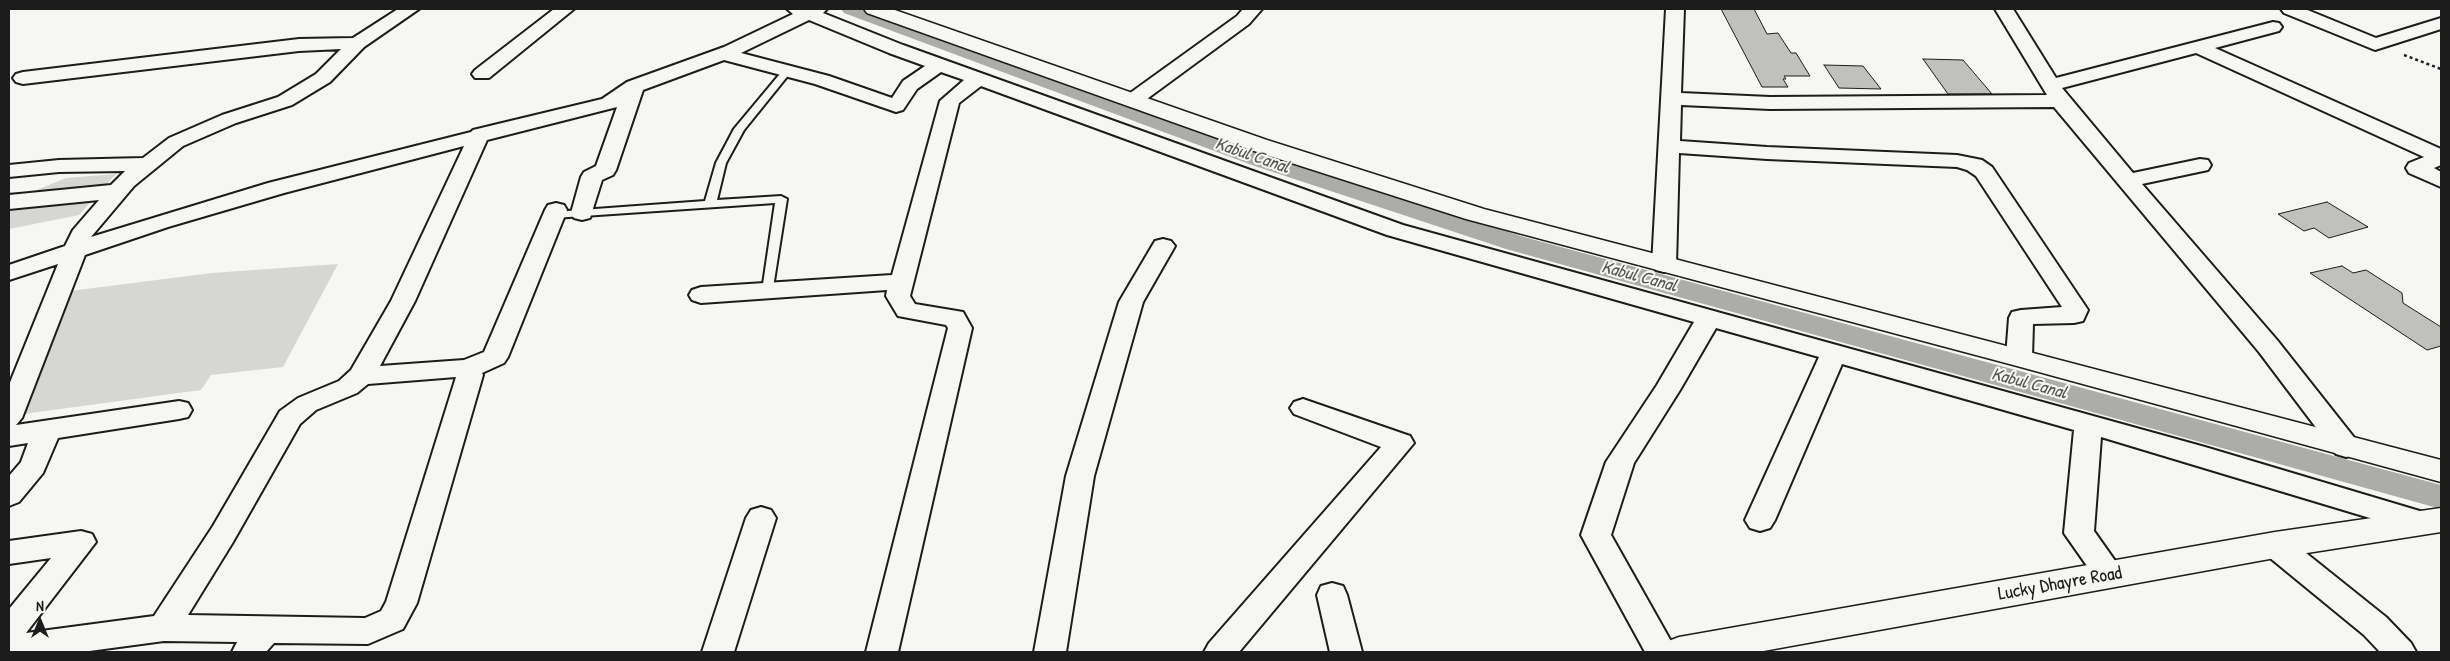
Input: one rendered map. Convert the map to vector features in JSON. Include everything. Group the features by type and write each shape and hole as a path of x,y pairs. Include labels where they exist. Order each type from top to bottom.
{"main road":[{"path":"874,9 1259,145 1465,211 1664,265 2019,357 2441,472"},
{"name":"Lucky Dhayre Road","path":"1679,652 2384,526 2432,522"}],"street":[{"path":"9,418 81,235 126,181 176,142 229,120 285,101 323,78 357,43 410,9"},
{"path":"482,74 565,9"},
{"path":"1133,100 1243,20 1253,9"},
{"path":"1664,265 1675,9"},
{"path":"2004,9 2056,93 2126,180 2268,346 2346,446"},
{"path":"2290,9 2375,44 2441,23"},
{"path":"9,272 160,222 267,190 609,102 634,86 723,54 808,11 978,80 1395,230 2432,522"},
{"path":"1671,99 1770,103 2056,93 2198,47 2273,27"},
{"path":"23,78 299,45 357,43"},
{"path":"2198,47 2441,157"},
{"path":"723,54 822,80 896,106 910,85 939,65"},
{"path":"882,652 960,328 954,318 907,311 898,296 950,101 978,80"},
{"path":"582,213 592,177 605,170 634,86"},
{"path":"164,628 223,534 290,418 307,404 348,387 362,376 403,302 480,134"},
{"path":"1669,146 1767,153 1957,161 1974,165 1984,172 2076,310 2074,316 2031,316 2021,318 2019,357"},
{"path":"2441,157 2417,168 2441,181"},
{"path":"9,171 59,166 149,164"},
{"path":"2126,180 2200,165"},
{"path":"9,202 118,191"},
{"path":"362,376 456,368 467,370 495,357 555,212"},
{"path":"1050,652 1080,476 1131,302 1163,246"},
{"path":"701,295 902,282"},
{"path":"1661,652 1596,535 1620,462 1667,390 1709,318"},
{"path":"1760,520 1834,353"},
{"path":"9,649 164,628 257,641 368,631 392,620 402,603 470,375 467,370"},
{"path":"1220,652 1400,443 1303,408"},
{"path":"9,436 179,410"},
{"path":"2088,424 2079,533 2110,575"},
{"path":"9,496 33,466 47,430"},
{"path":"718,652 761,518"},
{"path":"9,553 81,542 9,632"},
{"path":"2275,545 2375,626 2400,652"},
{"path":"1332,594 1346,652"}],"lane":[{"path":"710,204 721,163 739,129 787,71"},
{"path":"555,212 582,213 782,199 768,291"}],"shaded area":[{"path":"116,174 79,215 9,229 9,192 32,192 66,178"},
{"path":"338,264 283,367 211,375 201,390 23,414 70,291 212,273"}],"building":[{"path":"1721,9 1754,9 1767,34 1778,33 1791,53 1796,53 1810,76 1784,76 1786,79 1783,79 1788,87 1762,87"},
{"path":"1923,59 1963,60 1992,94 1948,94"},
{"path":"1824,65 1863,66 1881,89 1839,88"},
{"path":"2327,202 2368,227 2329,238 2314,228 2304,231 2278,214"},
{"path":"2342,266 2353,273 2366,270 2402,293 2403,303 2441,327 2441,346 2427,350 2310,273"}],"waterway":[{"name":"Kabul Canal","path":"851,9 1261,160 1515,243 2441,497"}]}
